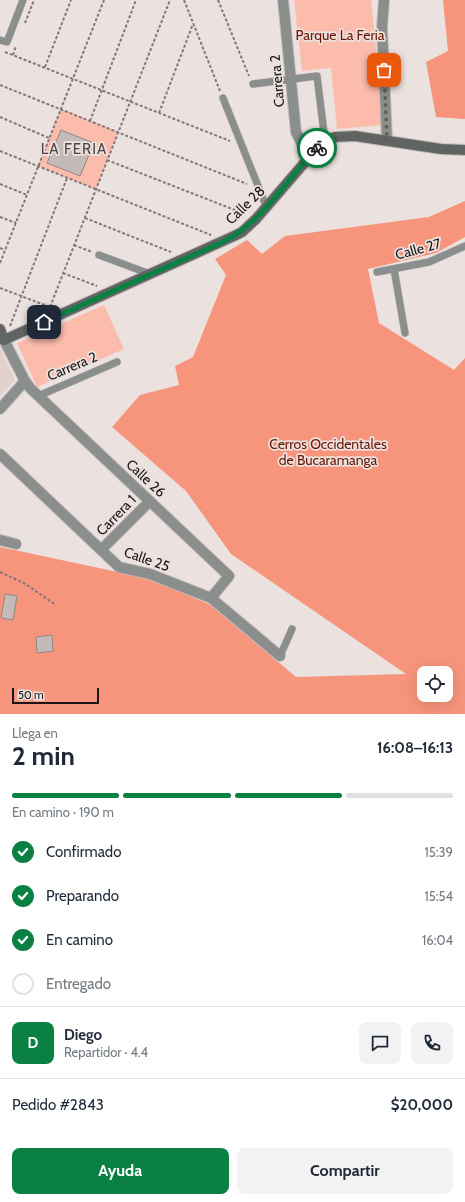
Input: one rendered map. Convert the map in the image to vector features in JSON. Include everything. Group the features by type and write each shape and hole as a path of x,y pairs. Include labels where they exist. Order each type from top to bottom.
{"street":[{"name":"Carrera 2","path":"283,0 296,132 308,157"},
{"path":"384,0 382,28 387,140"},
{"name":"Calle 28","path":"4,340 242,232 256,219 308,157 325,141 345,135 441,149 465,150"},
{"path":"0,329 25,381 0,409"},
{"name":"Calle 26","path":"25,381 38,396 229,576 211,598"},
{"name":"Calle 25","path":"0,454 119,567 150,574 211,598 280,656"},
{"name":"Carrera 1","path":"102,550 150,501"},
{"path":"0,540 16,544"}],"lane":[{"path":"0,40 7,42 23,0"},
{"path":"253,84 317,76 325,141"},
{"path":"223,98 266,206"},
{"name":"Calle 27","path":"377,272 429,262 465,246"},
{"path":"98,255 150,274"},
{"path":"394,269 405,333"},
{"name":"Carrera 2","path":"38,396 117,362"},
{"path":"280,656 292,629"}],"path":[{"path":"45,67 71,0"},
{"path":"0,263 104,0"},
{"path":"90,121 136,0"},
{"path":"0,288 50,308 170,0"},
{"path":"184,0 223,98"},
{"path":"218,0 253,84"},
{"path":"159,113 193,24"},
{"path":"0,50 242,146"},
{"path":"0,85 259,189"},
{"path":"0,117 49,138"},
{"path":"0,151 225,241"},
{"path":"107,160 256,219"},
{"path":"4,340 67,178"},
{"path":"0,184 27,195"},
{"path":"0,217 16,223"},
{"path":"85,218 186,258"},
{"path":"74,245 98,255"},
{"path":"0,248 5,250"},
{"path":"63,273 112,292"},
{"path":"0,572 24,583 56,605"}],"shaded area":[{"path":"0,347 15,380 0,397"}],"green space":[{"name":"Parque La Feria","path":"294,0 371,0 384,125 337,129 331,68 302,71"},
{"path":"443,0 465,0 465,119 436,117 426,62 448,51"},
{"path":"61,109 118,132 96,189 38,166"},
{"name":"Cerros Occidentales de Bucaramanga","path":"465,201 465,237 436,253 368,269 379,323 454,370 465,358 465,714 0,714 0,547 151,579 211,605 296,677 406,674 231,554 186,491 112,427 140,395 179,385 175,366 193,357 226,275 215,259 247,240 262,254 285,236 429,217"},
{"path":"104,305 124,349 37,387 17,343"}],"building":[{"path":"61,130 94,143 80,176 47,163"},
{"path":"5,594 17,596 13,620 1,618"},
{"path":"52,635 53,651 37,653 36,637"}],"way so far":[{"path":"317,148 325,141 345,135 387,140 384,70"}],"district":[{"name":"LA FERIA","path":"74,149"}],"route":[{"path":"44,322 242,232 256,219 317,148"}]}
